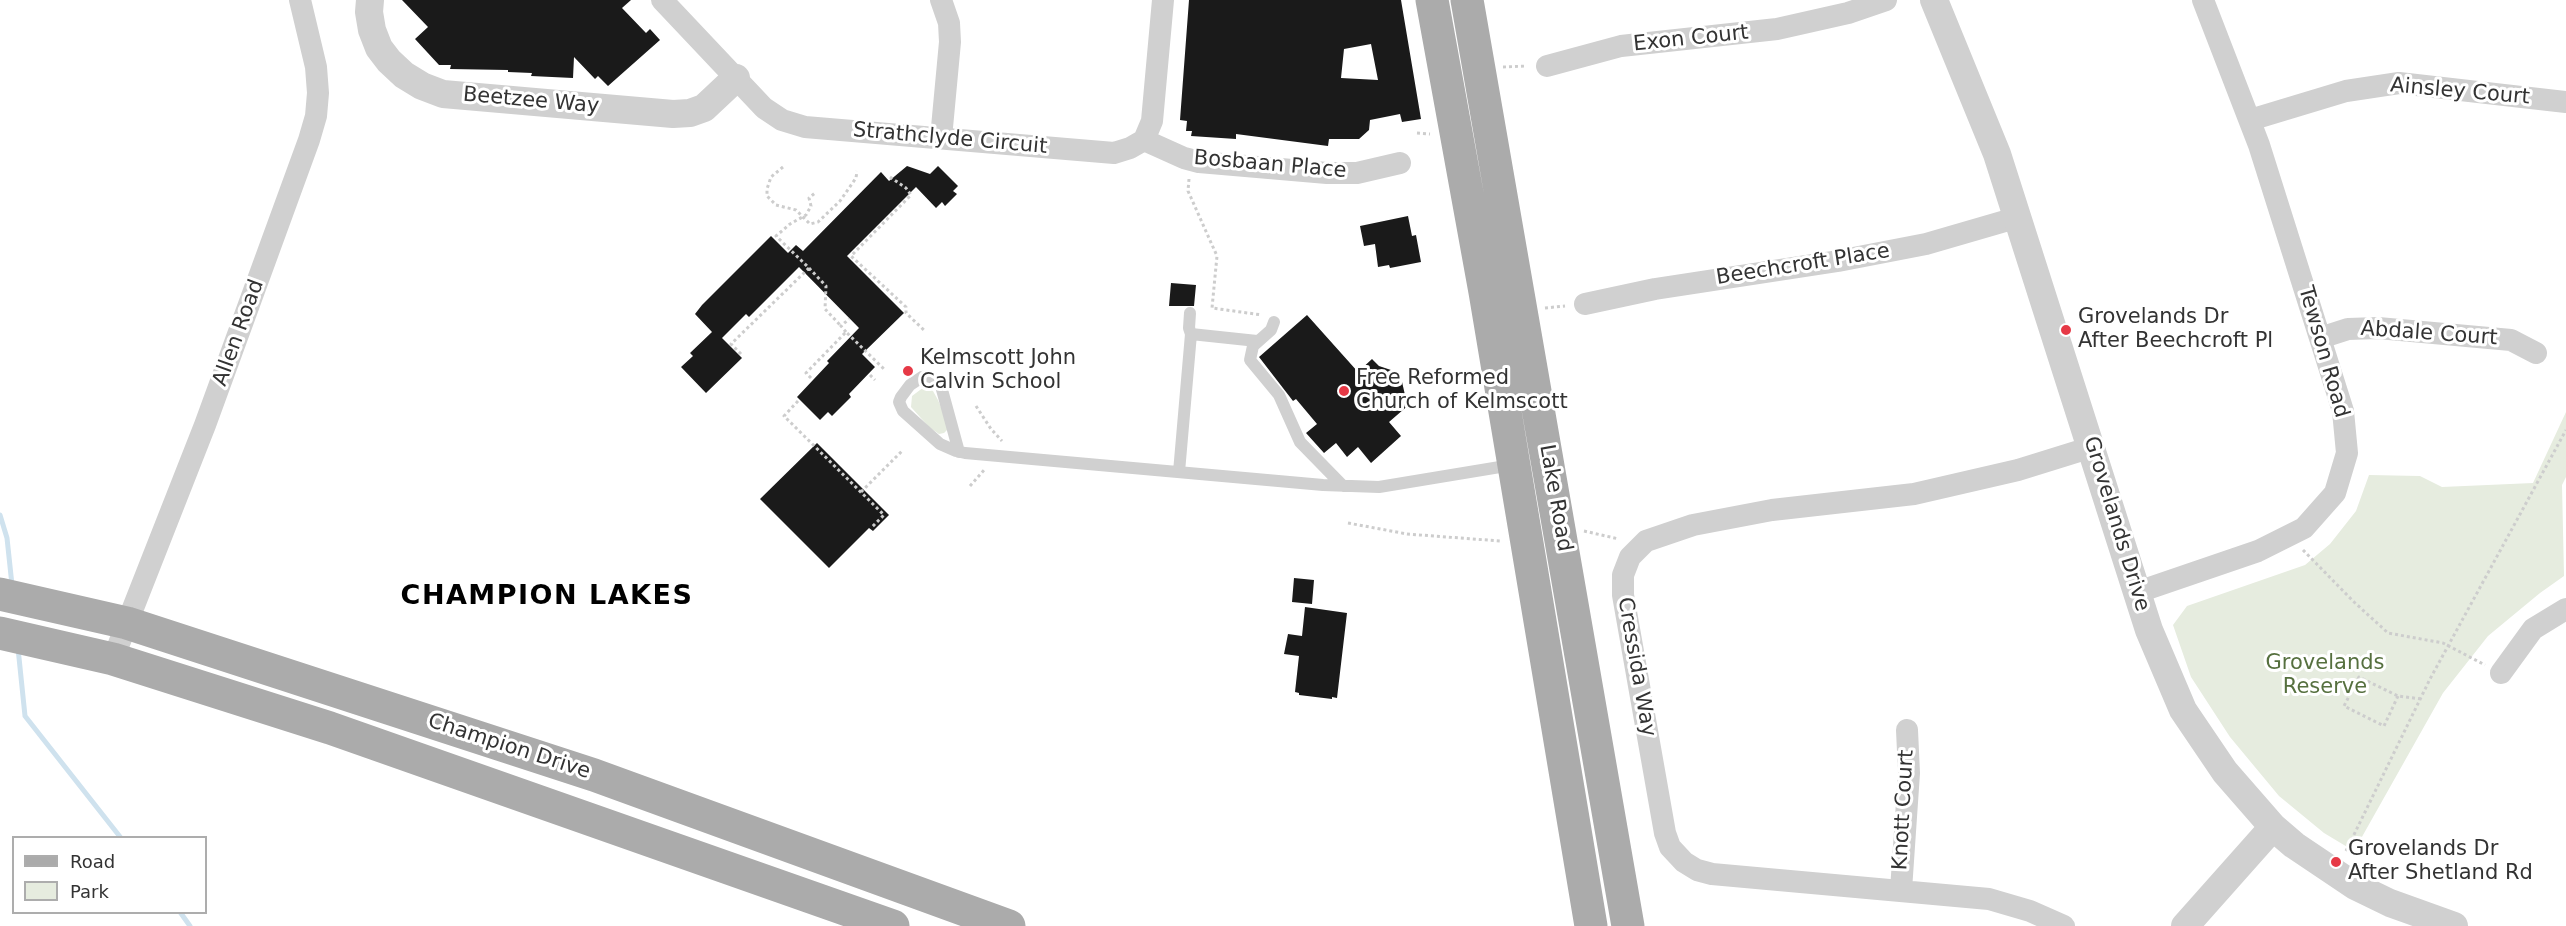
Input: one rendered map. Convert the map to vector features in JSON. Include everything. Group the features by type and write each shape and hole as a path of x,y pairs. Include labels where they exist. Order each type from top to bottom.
{"main road":[{"name":"Lake Road","path":"1432,0 1485,292 1591,926"},
{"name":"Lake Road","path":"1467,0 1628,926"},
{"path":"1513,465 1548,460"},
{"name":"Champion Drive","path":"0,594 126,623 594,775 1009,926"},
{"name":"Champion Drive","path":"0,633 100,655 341,732 893,926"}],"street":[{"name":"Allen Road","path":"100,655 126,623 205,425 309,140 315,116 316,67 300,0"},
{"name":"Beetzee Way","path":"370,0 372,30 379,48 389,61 404,75 422,86 443,94 674,114 690,113 704,108 736,78"},
{"name":"Strathclyde Circuit","path":"662,0 764,108 782,120 805,127 1114,153 1144,140"},
{"path":"941,0 949,23 950,42 941,138"},
{"path":"1144,140 1152,121 1162,0"},
{"name":"Exon Court","path":"1547,66 1621,46 1777,29 1848,13 1886,0"},
{"name":"Grovelands Drive","path":"1934,0 1997,154 2161,661 2183,710 2214,758 2273,827 2328,870 2355,886 2390,903 2454,926"},
{"name":"Tewson Road","path":"2138,592 2258,551 2304,528 2335,493 2347,453 2343,411 2320,338 2250,120 2203,0"},
{"name":"Ainsley Court","path":"2250,120 2346,91 2399,83 2566,102"},
{"name":"Bosbaan Place","path":"1144,140 1184,158 1222,164 1327,173 1357,173 1400,163"},
{"name":"Beechcroft Place","path":"1585,304 1655,289 1838,261 1915,246 2019,217"},
{"name":"Abdale Court","path":"2320,338 2348,329 2378,328 2511,340 2536,353"},
{"name":"Cressida Way","path":"2064,926 2002,901 1704,873 1690,867 1670,847 1662,820 1623,595 1623,575 1625,566 1646,541 1694,525 1772,510 1914,494 2018,470 2092,447"},
{"path":"2501,673 2533,628 2566,609"},
{"name":"Knott Court","path":"1901,890 1909,773 1907,730"},
{"path":"2185,926 2273,827"}],"lane":[{"path":"1179,472 1191,334 1190,313"},
{"path":"1268,320 1271,330 1257,341 1251,350 1250,360 1279,395 1300,442 1343,486"},
{"path":"1191,334 1257,341"},
{"path":"959,452 941,386 930,376 922,376 905,391 900,402 901,407 932,438 947,448 959,452 1343,486 1397,486 1513,465"}],"path":[{"path":"1494,67 1547,66"},
{"path":"783,167 771,177 767,189 768,196 776,205 796,210 810,224 824,217 847,192 856,178 857,171"},
{"path":"1189,175 1188,191 1217,256 1212,309 1262,314 1268,320"},
{"path":"890,177 906,188 911,195 851,256 906,308 906,313 925,331"},
{"path":"815,194 809,198 810,208 802,218 790,224 776,236 826,286 825,309 885,370"},
{"path":"741,354 731,344 809,268"},
{"path":"1535,309 1585,304"},
{"path":"841,326 849,319"},
{"path":"812,378 806,373 846,332"},
{"path":"870,375 875,380"},
{"path":"798,400 784,416 884,515 872,527"},
{"path":"976,406 991,429 1008,448"},
{"path":"2342,860 2421,699 2566,430"},
{"path":"861,492 902,451"},
{"path":"970,486 991,462"},
{"path":"1348,523 1407,534 1505,540"},
{"path":"1581,532 1588,531 1626,541"},
{"path":"2301,546 2354,602 2388,633 2449,646 2501,673"},
{"path":"2398,696 2384,726 2344,706 2359,677 2398,696 2421,699"}],"green space":[{"path":"924,387 933,391 938,400 947,422 947,430 944,433 939,434 929,427 911,407 912,396"},
{"name":"Grovelands Reserve","path":"2566,412 2566,477 2562,485 2564,576 2488,636 2443,693 2354,851 2324,833 2279,796 2230,737 2191,677 2173,625 2187,606 2305,565 2330,544 2356,511 2369,475 2420,476 2442,487 2533,483"}],"building":[{"path":"402,0 631,0 622,8 646,33 650,29 660,40 608,86 598,76 595,79 574,57 573,78 531,76 532,73 508,72 508,70 450,69 451,65 439,65 415,39 428,27"},
{"path":"1189,0 1401,0 1421,119 1402,122 1400,114 1370,120 1369,130 1359,139 1329,139 1328,146 1236,134 1236,139 1191,136 1192,131 1186,131 1187,121 1180,120","holes":["1371,44 1378,80 1341,78 1344,49"]},
{"path":"907,166 930,174 938,166 958,186 953,191 957,194 945,206 942,202 936,208 916,187 847,256 904,313 862,354 875,367 849,394 851,397 832,416 828,412 820,420 797,397 859,328 799,267 749,317 746,314 722,338 742,358 706,393 681,367 693,356 690,353 712,332 695,314 702,305 771,236 788,253 796,245 803,251 881,172 889,181"},
{"path":"1408,216 1412,236 1416,235 1421,262 1390,268 1389,265 1378,267 1375,244 1364,246 1360,226"},
{"path":"1171,283 1196,285 1194,306 1169,306"},
{"name":"Free Reformed Church of Kelmscott","path":"1307,315 1358,372 1372,359 1379,366 1400,373 1405,395 1411,403 1389,422 1401,436 1371,463 1358,447 1347,457 1336,443 1324,453 1306,433 1317,424 1296,399 1293,401 1259,357"},
{"path":"817,443 889,515 873,531 869,528 829,568 760,499"},
{"path":"1294,578 1314,580 1312,604 1292,602"},
{"path":"1305,607 1347,613 1337,698 1299,695 1295,692 1299,656 1284,654 1288,634 1302,636"}],"waterway":[{"path":"0,515 7,538 12,585"},
{"path":"18,648 25,716 119,836"},
{"path":"181,914 190,926"}],"place":[{"name":"Grovelands Dr After Beechcroft Pl","path":"2066,330"},
{"name":"Kelmscott John Calvin School","path":"908,371"},
{"name":"Free Reformed Church of Kelmscott","path":"1344,391"},
{"name":"Grovelands Dr After Shetland Rd","path":"2336,862"}],"district":[{"name":"CHAMPION LAKES","path":"547,597"}]}
